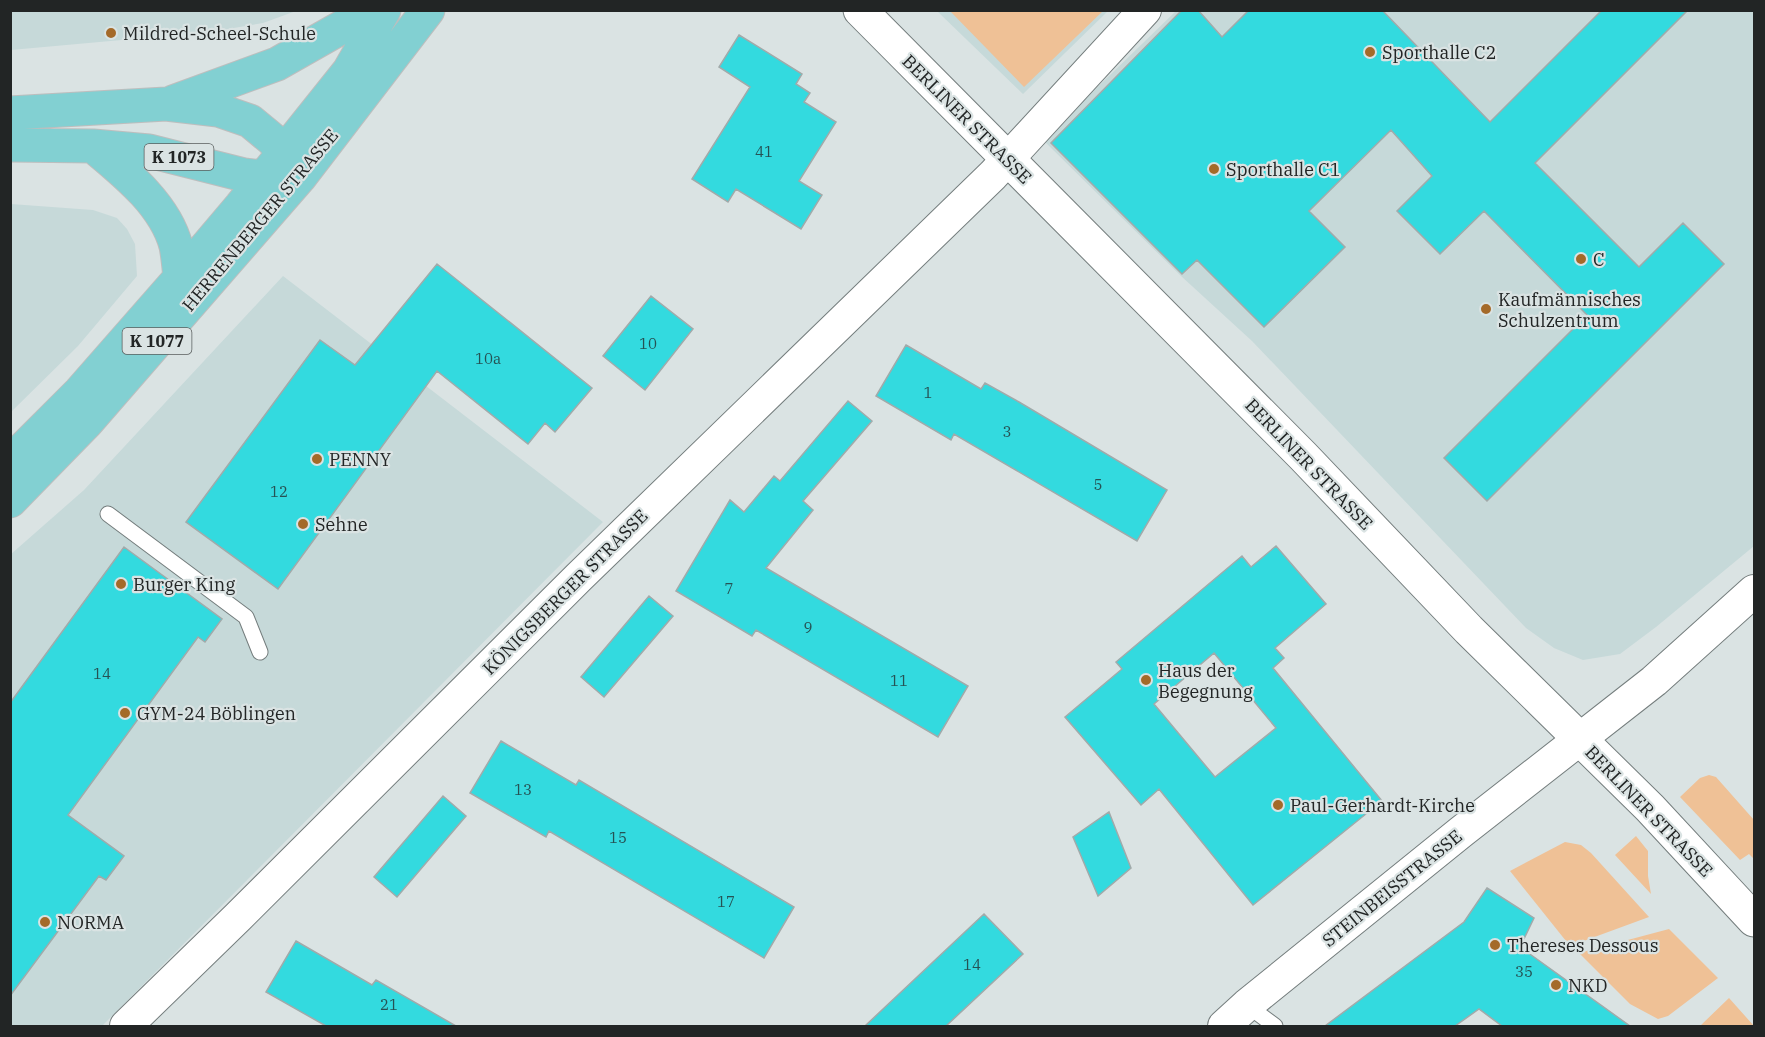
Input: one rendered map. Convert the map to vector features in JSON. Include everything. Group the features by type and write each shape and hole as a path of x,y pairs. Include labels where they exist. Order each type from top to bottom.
{"main road":[{"path":"166,104 277,64 351,22 366,10"},
{"name":"HERRENBERGER STRASSE","path":"10,501 87,422 282,169 349,71 384,10"},
{"name":"HERRENBERGER STRASSE","path":"10,462 80,392 180,278 428,10"},
{"path":"10,113 166,104 218,110 250,121 273,140 282,169"},
{"name":"K 1073","path":"10,145 93,146 149,151 244,175 282,169"},
{"path":"93,146 129,175 166,223 176,246 180,278"}],"street":[{"name":"BERLINER STRASSE","path":"860,10 1303,456 1469,630 1650,808 1755,920"},
{"name":"KÖNIGSBERGER STRASSE","path":"126,1026 579,577 1007,160 1145,10"},
{"name":"STEINBEISSTRASSE","path":"1224,1026 1247,1005 1654,681 1755,591"}],"lane":[{"path":"108,514 246,617 261,652"},
{"path":"1247,1005 1275,1026"}],"shaded area":[{"name":"Mildred-Scheel-Schule","path":"11,10 296,11 263,23 210,32 11,50"},
{"path":"937,11 1108,11 1023,94"},
{"path":"950,11 1103,11 1024,87"},
{"name":"Kaufmännisches Schulzentrum","path":"1176,11 1754,11 1754,546 1620,654 1583,660 1554,648 1526,628 1252,341 1181,276 1043,140"},
{"path":"11,204 93,210 117,218 127,229 135,244 137,276 78,346 11,412"},
{"path":"283,276 603,522 102,1026 11,1026 10,555 84,490"},
{"path":"1709,775 1716,777 1754,820 1754,859 1749,854 1740,860 1680,797 1700,778"},
{"path":"1636,836 1648,851 1651,894 1615,855"},
{"path":"1565,842 1581,845 1591,853 1649,917 1570,946 1510,871"},
{"path":"1669,929 1718,978 1668,1016 1658,1019 1630,1004 1579,953"},
{"path":"1729,998 1754,1026 1700,1026"}],"building":[{"path":"1182,10 1198,10 1222,37 1249,10 1382,10 1490,122 1602,10 1688,10 1535,163 1639,267 1683,223 1724,264 1487,501 1444,458 1587,315 1484,211 1440,254 1397,211 1432,176 1391,130 1309,211 1345,247 1264,327 1197,260 1182,274 1051,143"},
{"path":"739,35 802,74 796,84 810,93 804,102 836,122 799,181 822,195 801,229 736,189 728,202 692,179 750,87 719,67"},
{"path":"437,264 592,388 555,432 545,423 528,444 437,371 278,589 186,522 320,340 355,365"},
{"path":"651,296 693,329 645,390 603,356"},
{"path":"906,345 981,389 985,383 1167,490 1137,541 954,434 951,440 876,396"},
{"path":"848,401 872,421 803,501 813,510 766,568 968,686 938,737 756,630 752,636 676,591 730,500 744,512 774,476 780,481"},
{"path":"1276,546 1326,604 1275,648 1284,658 1273,668 1382,801 1253,905 1159,789 1141,805 1065,717 1122,669 1116,662 1242,556 1251,567","holes":["1214,653 1276,728 1215,777 1154,704"]},
{"path":"124,547 222,619 205,642 198,637 68,815 124,856 106,880 99,876 10,996 10,703"},
{"path":"649,596 673,616 604,697 581,677"},
{"path":"501,741 576,785 579,780 794,907 764,958 549,831 546,837 470,793"},
{"path":"443,796 466,816 397,897 374,877"},
{"path":"1109,812 1131,868 1098,896 1073,837"},
{"path":"1487,888 1534,918 1520,947 1630,1026 1502,1026 1479,1009 1455,1026 1325,1026 1464,922"},
{"path":"984,914 1023,954 946,1026 865,1026"},
{"path":"296,941 372,985 376,980 456,1026 326,1026 266,992"}],"place":[{"name":"Mildred-Scheel-Schule","path":"111,33"},
{"name":"Sporthalle C2","path":"1370,52"},
{"name":"Sporthalle C1","path":"1214,169"},
{"name":"C","path":"1581,259"},
{"name":"Kaufmännisches Schulzentrum","path":"1486,309"},
{"name":"PENNY","path":"317,459"},
{"name":"Sehne","path":"303,524"},
{"name":"Burger King","path":"121,584"},
{"name":"Haus der Begegnung","path":"1146,680"},
{"name":"GYM-24 Böblingen","path":"125,713"},
{"name":"Paul-Gerhardt-Kirche","path":"1278,805"},
{"name":"NORMA","path":"45,922"},
{"name":"Thereses Dessous","path":"1495,945"},
{"name":"NKD","path":"1556,985"}]}
